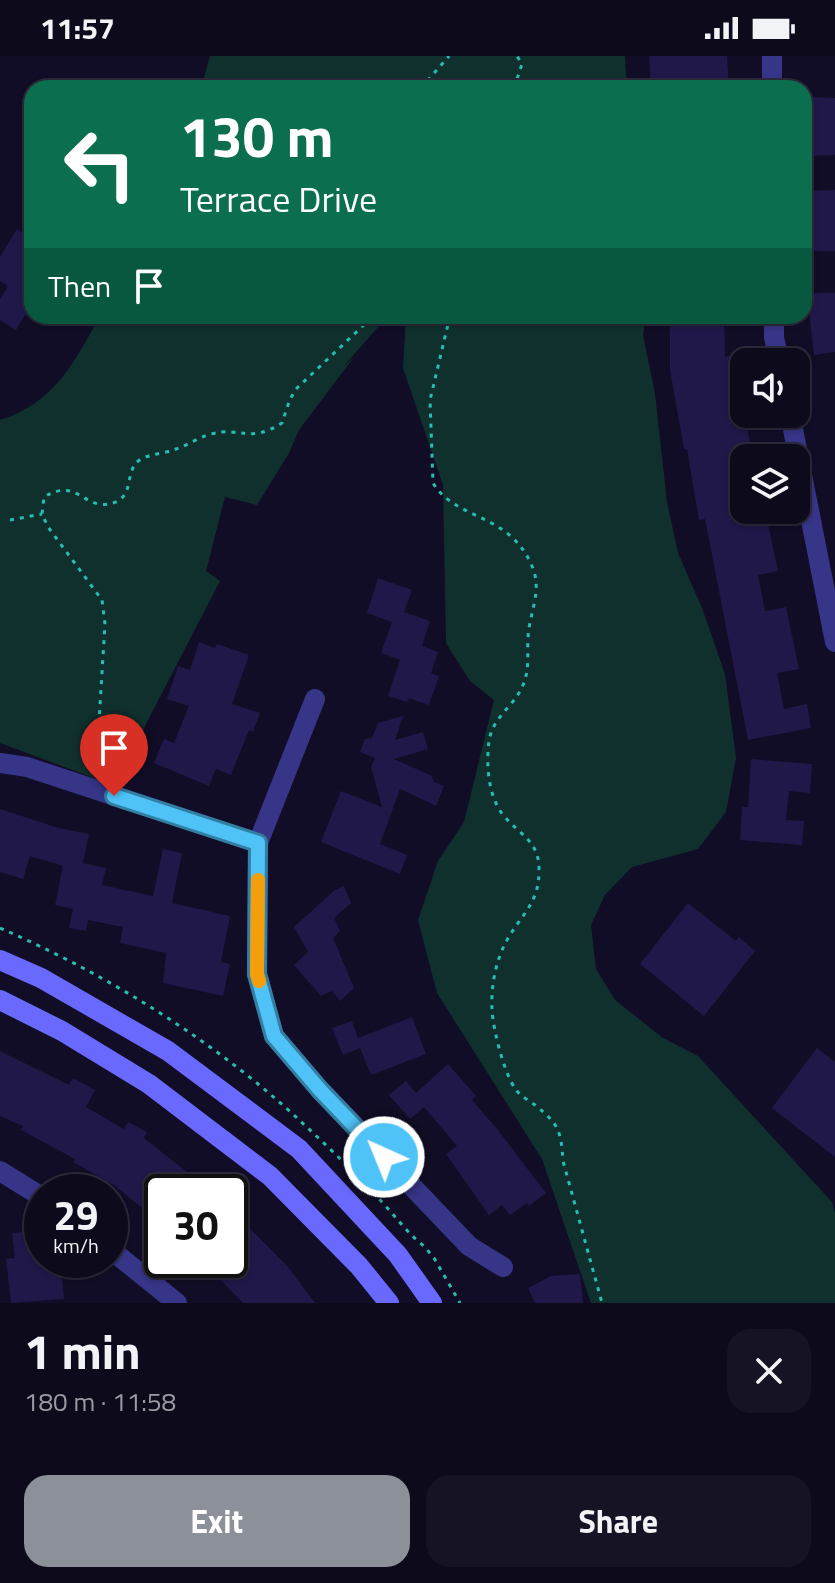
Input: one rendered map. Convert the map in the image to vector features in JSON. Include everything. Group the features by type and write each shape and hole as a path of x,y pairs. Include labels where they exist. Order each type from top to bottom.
{"main road":[{"path":"0,960 41,978 168,1051 299,1149 398,1255 432,1303"},
{"path":"0,1000 62,1031 149,1084 270,1176 359,1266 389,1303"}],"street":[{"path":"772,56 772,80"},
{"path":"774,324 776,348"},
{"path":"793,428 835,642"},
{"path":"315,699 258,843 257,974 274,1036 320,1090 469,1246 503,1267"},
{"path":"0,763 27,767 258,843"},
{"path":"0,1171 24,1186"},
{"path":"128,1264 177,1303"}],"path":[{"path":"428,80 449,56"},
{"path":"517,56 522,64 518,80"},
{"path":"97,754 105,624 102,600 48,527 42,514 44,497 56,490 68,489 94,503 109,505 122,500 133,467 141,458 175,449 211,434 258,435 269,431 282,423 297,388 365,324"},
{"path":"448,324 430,400 433,483 439,493 451,502 501,527 522,548 533,567 537,585 528,636 528,670 517,696 498,717 489,739 489,764 491,793 503,815 533,842 540,872 532,903 505,944 494,977 492,1011 511,1080 518,1092 555,1122 561,1137 563,1161 602,1303"},
{"path":"10,520 42,514"}],"green space":[{"path":"210,56 625,56 626,80 203,80"},
{"path":"95,324 381,324 342,368 354,357 299,430 289,453 257,505 225,497 206,571 220,581 146,724 118,787 0,743 0,420 19,413 49,392"},
{"path":"406,324 645,324 643,335 655,394 667,502 678,553 702,608 725,674 736,758 726,812 698,849 632,867 605,895 591,925 596,969 615,1000 663,1038 698,1056 832,1202 835,1213 835,1303 591,1303 542,1159 437,993 418,920 438,861 464,822 494,700 470,681 446,643 443,485 403,368"}],"building":[{"path":"649,56 727,56 728,80 650,80"},
{"path":"813,97 835,98 835,155 812,156"},
{"path":"835,190 835,251 812,251 812,191"},
{"path":"17,229 24,234 24,317 16,330 0,320 0,299 8,286 0,281 0,257"},
{"path":"812,293 835,293 835,352 814,355 810,324"},
{"path":"670,324 724,324 725,357 730,356 730,428 747,428 750,444 730,444 730,524 768,524 778,571 758,575 765,611 786,607 799,669 777,673 784,709 807,704 811,728 748,740 705,519 699,520 687,449 684,449 670,370"},
{"path":"378,578 412,590 404,612 430,621 422,646 438,652 431,673 439,676 429,705 409,698 407,702 388,696 400,660 381,653 392,622 367,613"},
{"path":"199,642 215,648 217,644 249,655 232,704 260,713 253,732 249,730 231,775 216,769 209,786 154,763 164,739 174,743 189,706 167,699 178,666 190,670"},
{"path":"403,716 395,740 423,732 428,749 394,759 432,776 434,782 444,786 436,806 400,789 380,844 407,855 400,874 321,842 341,791 382,807 371,767 375,758 360,752 365,739 372,738 378,723"},
{"path":"751,759 812,764 810,793 789,791 786,820 804,821 802,845 740,840 742,807 748,807"},
{"path":"0,809 89,834 83,863 106,868 102,885 153,896 163,849 182,853 172,903 230,916 221,962 230,964 223,996 163,983 166,953 120,943 123,927 88,920 86,931 69,928 73,909 55,905 63,866 30,856 23,879 0,872"},
{"path":"344,886 351,903 334,918 340,931 333,938 354,988 340,1001 332,991 321,996 294,965 308,952 294,927 335,890"},
{"path":"688,903 736,941 739,937 755,951 704,1016 640,964"},
{"path":"412,1017 426,1054 371,1075 360,1048 343,1055 332,1028 352,1021 358,1038"},
{"path":"817,1048 835,1062 835,1157 772,1108"},
{"path":"0,1051 69,1085 73,1078 95,1090 86,1107 124,1129 128,1122 147,1132 144,1138 189,1174 144,1174 144,1209 128,1197 128,1174 94,1174 73,1162 75,1159 21,1130 23,1126 0,1116"},
{"path":"448,1064 476,1096 472,1100 546,1193 529,1206 527,1203 510,1215 502,1205 489,1215 446,1154 457,1146 424,1107 410,1119 389,1095 406,1081 416,1093"},
{"path":"248,1226 288,1267 315,1303 243,1303 219,1278 248,1278"},
{"path":"24,1232 24,1278 62,1278 64,1299 11,1303 6,1259 15,1258 12,1233"},
{"path":"580,1274 583,1303 535,1303 528,1288 551,1276"}],"slow traffic":[{"path":"258,880 259,981"}],"route":[{"path":"114,796 258,843 257,974 274,1036 384,1157"}]}
